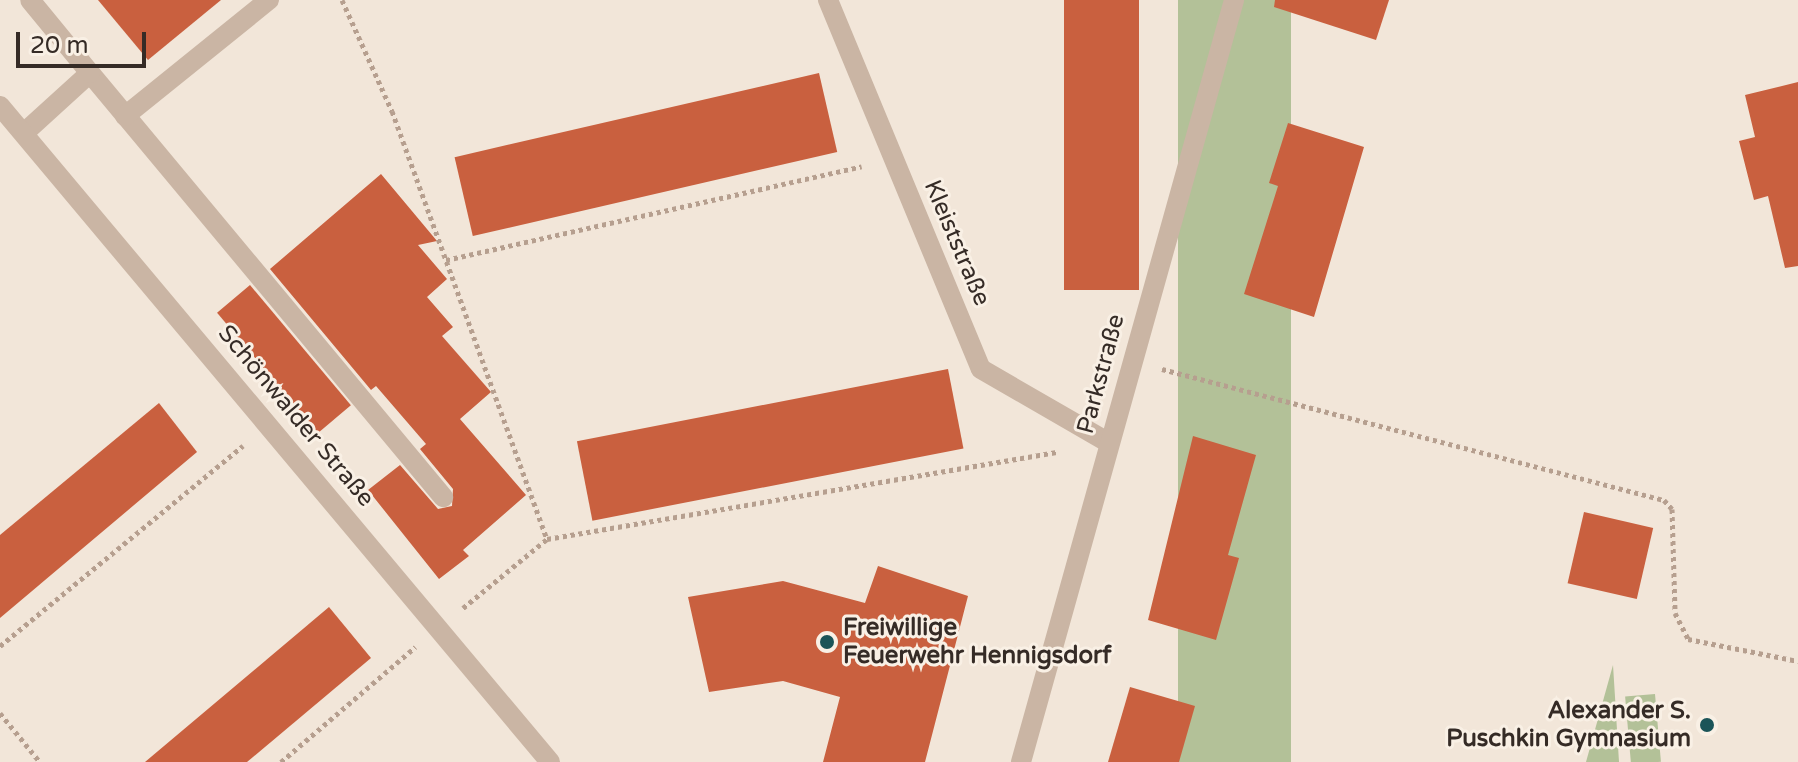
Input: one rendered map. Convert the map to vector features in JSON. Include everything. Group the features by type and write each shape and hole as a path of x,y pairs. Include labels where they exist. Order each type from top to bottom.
{"street":[{"path":"125,116 269,0"},
{"name":"Kleiststraße","path":"828,0 981,369 1109,443"},
{"name":"Parkstraße","path":"1021,762 1234,0"},
{"path":"39,4 125,116 443,497"},
{"path":"24,133 90,73"},
{"name":"Schönwalder Straße","path":"0,106 550,762"}],"path":[{"path":"342,0 392,111 547,539"},
{"path":"446,260 894,159"},
{"path":"1131,361 1664,500 1672,509 1675,613 1688,639 1798,661"},
{"path":"0,646 269,424"},
{"path":"281,762 547,539 1109,443"},
{"path":"0,713 40,762"}],"green space":[{"path":"1178,0 1291,0 1291,762 1178,762"},
{"path":"1613,665 1619,762 1586,762"},
{"path":"1655,694 1661,762 1631,762 1625,697"}],"building":[{"path":"98,0 221,0 148,60"},
{"path":"1064,0 1139,0 1139,290 1064,290"},
{"path":"1275,0 1389,0 1376,40 1274,7"},
{"path":"819,73 837,152 473,236 455,157"},
{"path":"1798,82 1798,266 1785,268 1768,196 1754,200 1739,141 1755,137 1745,95"},
{"path":"1288,123 1364,147 1314,317 1244,294 1278,186 1269,183"},
{"path":"381,174 437,241 418,245 447,279 427,297 453,327 442,336 491,392 460,419 526,495 463,550 469,556 439,579 368,490 400,465 438,509 452,506 453,489 420,449 426,444 376,386 371,390 270,269"},
{"path":"250,285 351,405 318,433 217,313"},
{"path":"948,369 963,449 592,521 577,441"},
{"path":"159,403 197,452 0,618 0,535"},
{"path":"1193,436 1256,455 1228,555 1239,558 1216,640 1148,620"},
{"path":"1584,512 1653,528 1637,599 1568,583"},
{"name":"Freiwillige Feuerwehr Hennigsdorf","path":"878,566 968,596 925,762 823,762 840,697 783,681 709,692 688,597 783,581 865,603"},
{"path":"329,607 371,658 247,762 145,762"},
{"path":"1130,687 1195,706 1179,762 1108,762"}],"place":[{"name":"Freiwillige Feuerwehr Hennigsdorf","path":"827,642"},
{"name":"Alexander S. Puschkin Gymnasium","path":"1707,725"}]}
